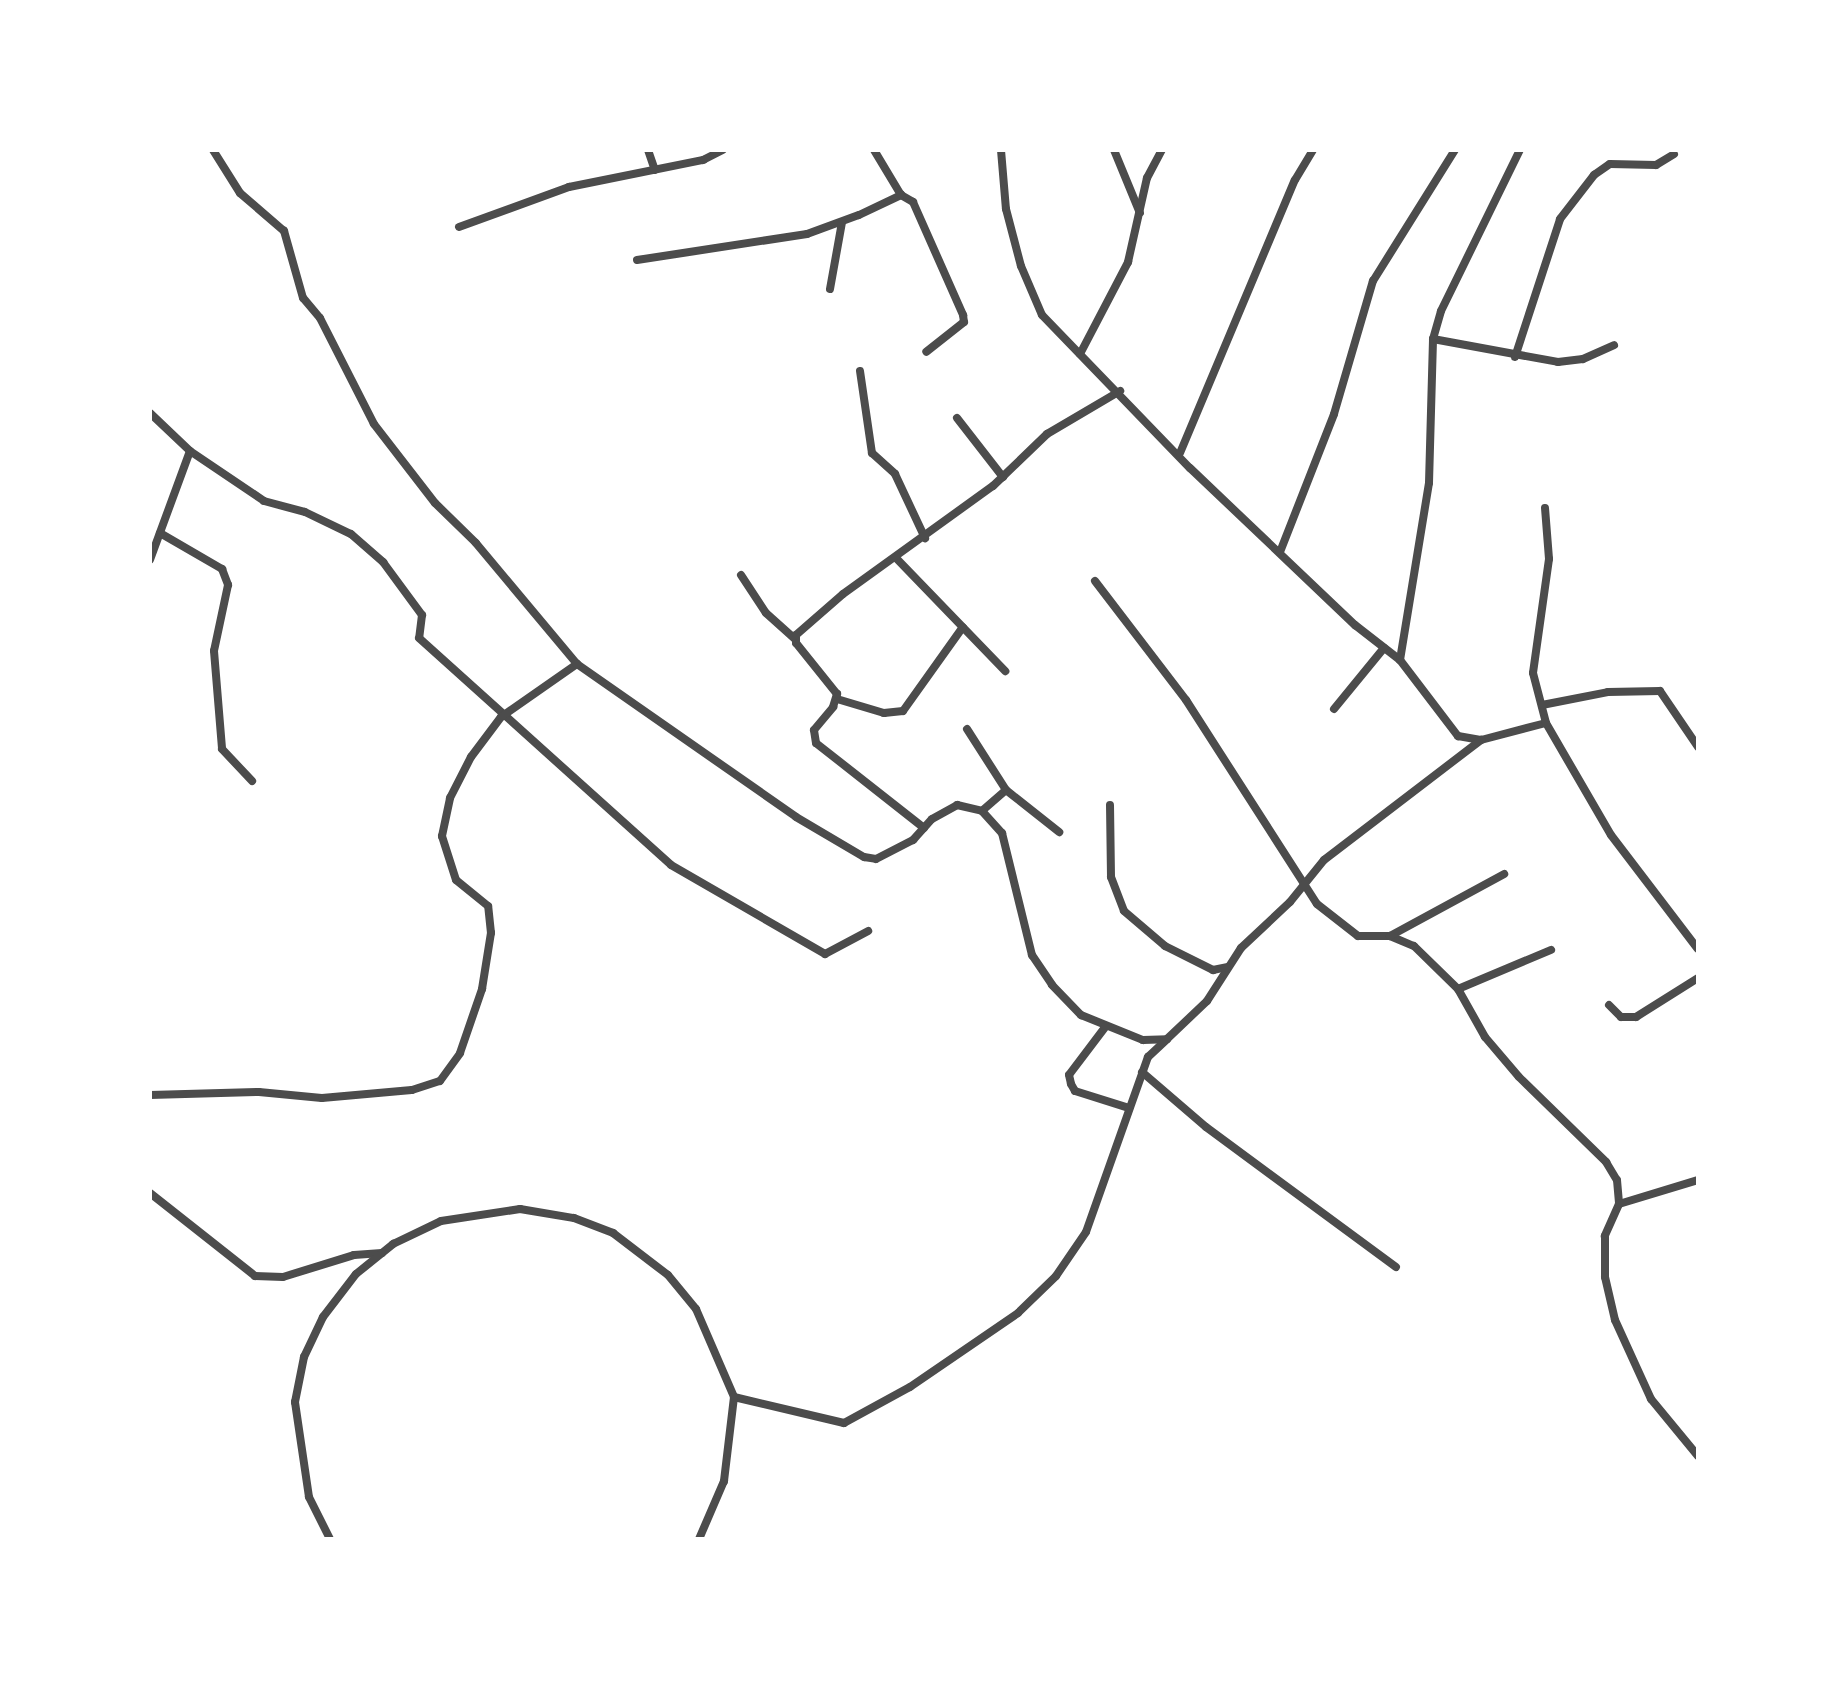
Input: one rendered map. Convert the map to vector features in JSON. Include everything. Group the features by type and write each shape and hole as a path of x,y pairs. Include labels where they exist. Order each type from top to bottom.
{"street":[{"path":"213,150 240,193 284,231 303,298 320,318 374,424 435,503 476,543 577,664 784,809 864,857 887,854 957,805 982,811 1002,833 1032,955 1081,1015 1143,1040 1167,1039"},
{"path":"648,150 655,170"},
{"path":"459,227 569,187 655,170 723,150"},
{"path":"874,150 901,195 913,202 963,315 964,322 926,352"},
{"path":"1001,150 1006,209 1021,266 1042,315 1280,552 1400,660 1458,736 1481,740"},
{"path":"1114,150 1140,213"},
{"path":"1080,354 1128,262 1147,178 1162,150"},
{"path":"1180,453 1313,150"},
{"path":"1280,552 1334,414 1373,281 1455,150"},
{"path":"1400,660 1429,483 1433,339 1441,311 1520,150"},
{"path":"1515,357 1560,219 1594,175 1610,164 1656,165 1674,154"},
{"path":"637,260 807,234 901,195"},
{"path":"830,289 842,222"},
{"path":"1433,339 1515,357 1583,359 1614,345"},
{"path":"860,371 872,453 895,474 925,538"},
{"path":"795,639 843,594 897,559 1003,477 1047,434 1120,391"},
{"path":"150,413 190,451 264,501 305,512 351,534 383,562 422,615 419,638 501,717 671,865 825,954 868,931"},
{"path":"957,418 1003,477"},
{"path":"150,560 190,451"},
{"path":"1545,508 1549,559 1533,673 1546,723 1611,835 1698,949"},
{"path":"160,533 222,569 228,585 214,651 222,749 252,781"},
{"path":"897,559 1005,671"},
{"path":"741,575 766,613 795,639 834,687 837,699"},
{"path":"1095,581 1186,700 1317,904 1358,936 1390,936 1414,946 1458,989 1485,1037 1519,1077 1606,1162 1617,1180 1619,1204 1605,1236 1605,1277 1615,1320 1651,1399 1698,1456"},
{"path":"837,699 884,713 903,711 963,627"},
{"path":"1334,709 1384,648"},
{"path":"150,1095 259,1092 322,1098 412,1090 440,1081 460,1053 482,989 491,933 488,906 456,880 442,836 450,798 471,757 501,717 577,664"},
{"path":"1542,705 1608,692 1660,691 1698,747"},
{"path":"837,699 814,730 816,743 924,828"},
{"path":"734,1397 844,1423 910,1387 1018,1313 1056,1276 1086,1232 1148,1057 1207,1001 1227,967 1290,902 1303,881 1430,775 1481,740 1546,723"},
{"path":"967,729 1006,790 1059,832"},
{"path":"982,811 1006,790"},
{"path":"1110,805 1111,877 1124,911 1165,946 1213,970 1227,967"},
{"path":"1390,936 1504,874"},
{"path":"1458,989 1551,950"},
{"path":"1609,1005 1621,1017 1636,1017 1698,978"},
{"path":"1106,1026 1069,1075 1071,1084 1075,1091 1129,1108"},
{"path":"1142,1072 1262,1171 1396,1267"},
{"path":"1619,1204 1698,1180"},
{"path":"150,1193 255,1276 283,1277 341,1258 383,1253"},
{"path":"330,1539 309,1497 295,1402 304,1357 323,1317 356,1274 383,1253 441,1221 481,1212 520,1209 574,1218 613,1233 668,1275 696,1309 734,1397 724,1481 699,1539"}]}
